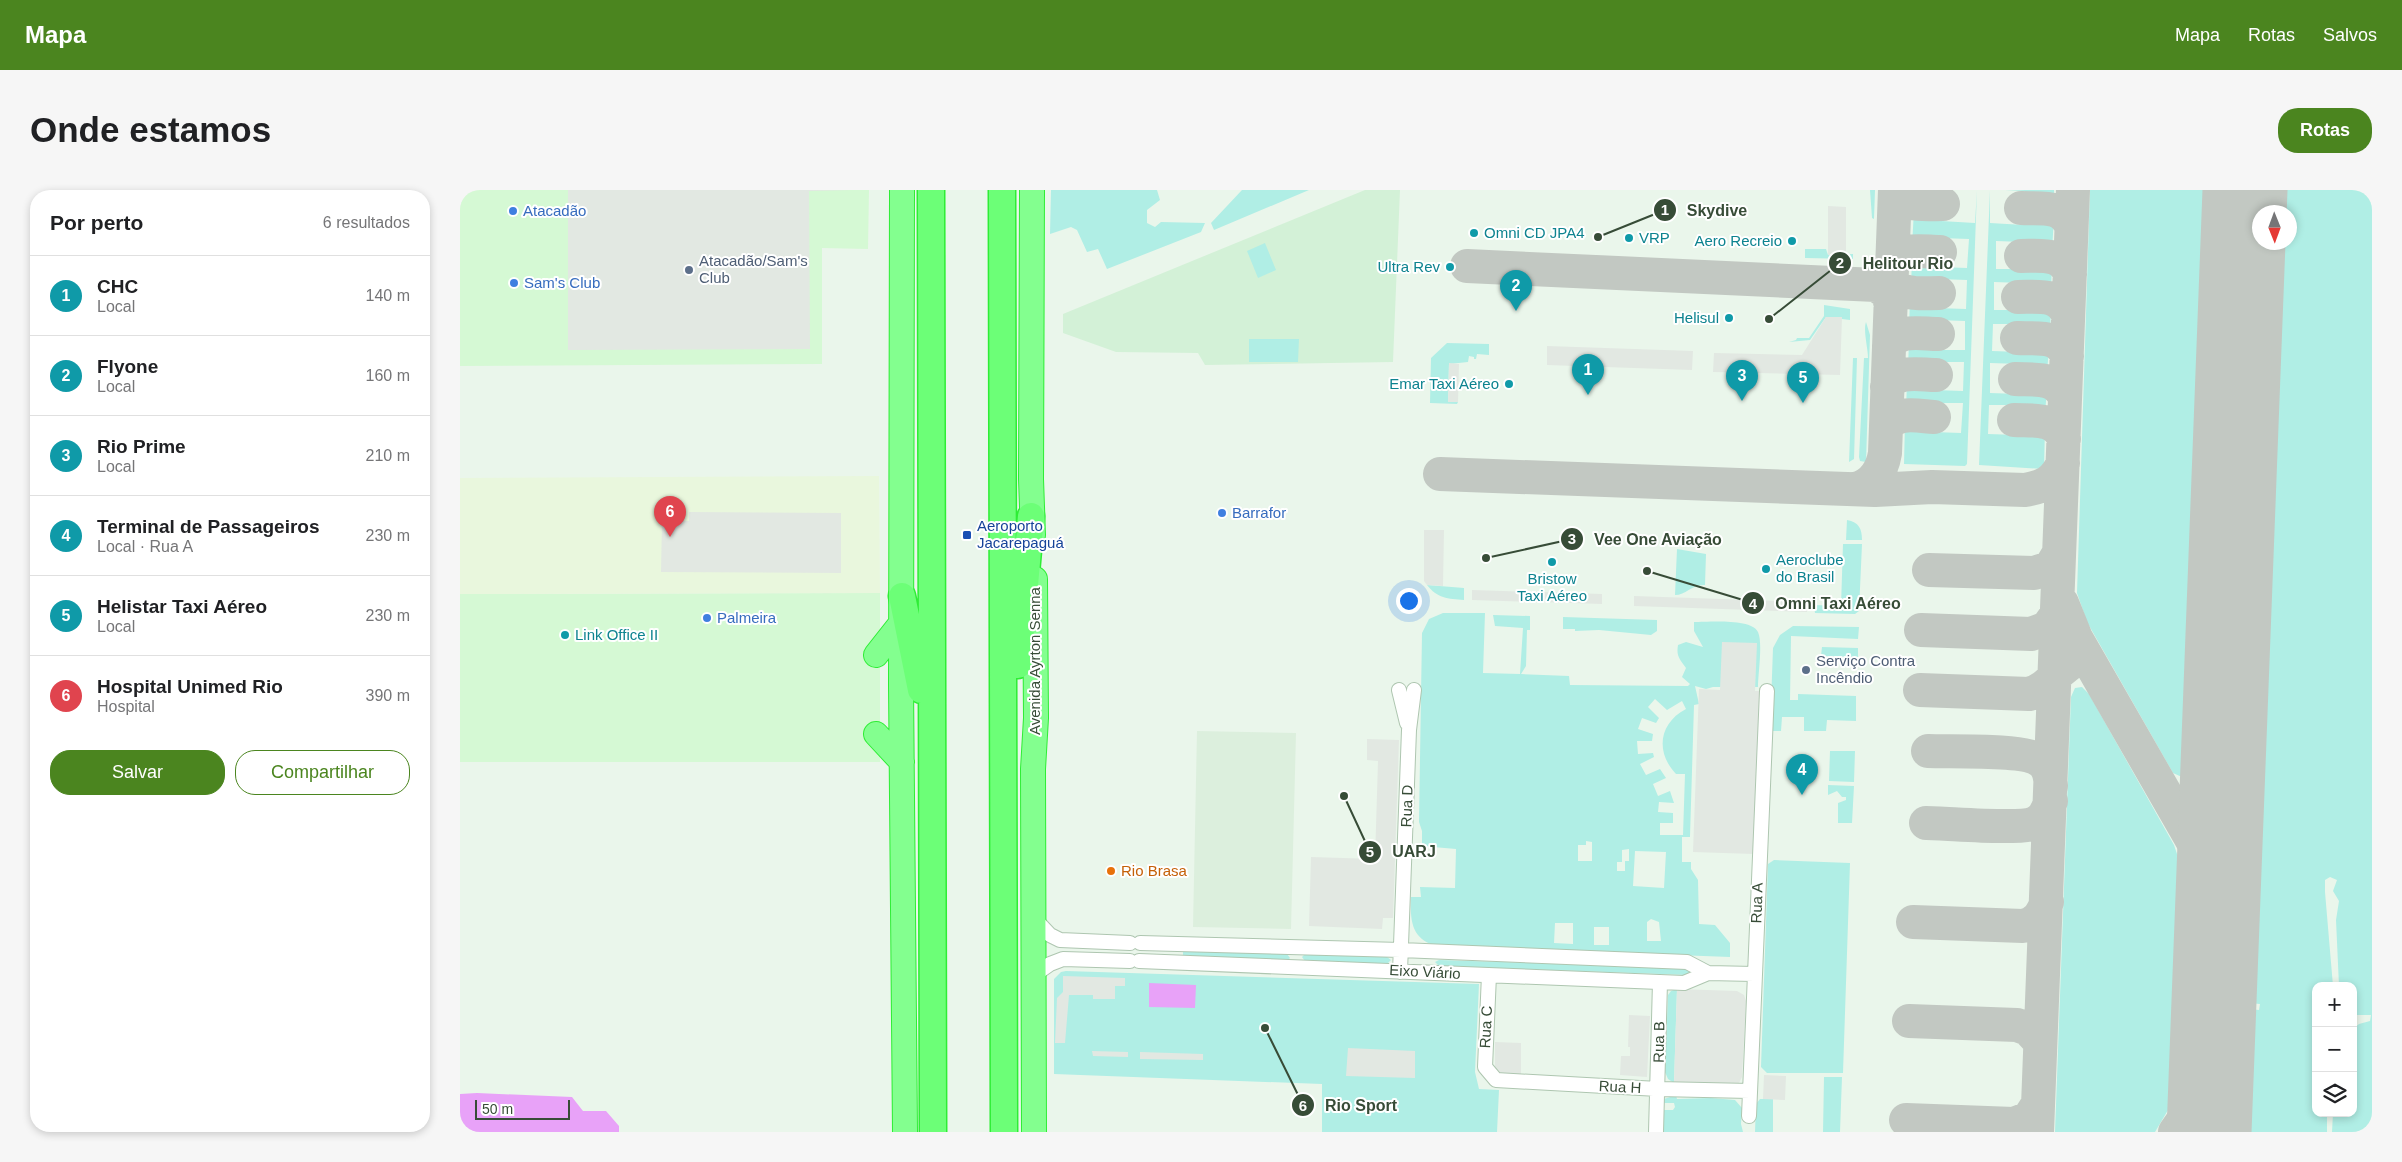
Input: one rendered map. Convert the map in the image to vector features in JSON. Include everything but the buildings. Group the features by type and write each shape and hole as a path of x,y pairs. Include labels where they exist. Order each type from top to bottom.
{"highway":[{"path":"902,190 902,762 906,1053 905,1132"},
{"path":"931,190 933,1132"},
{"name":"Avenida Ayrton Senna","path":"1002,190 1004,1132"},
{"name":"Avenida Ayrton Senna","path":"1032,190 1031,516 1036,588 1036,718 1033,769 1034,1132"},
{"path":"1004,713 1015,686 1031,516"},
{"path":"902,596 932,748"},
{"path":"876,655 902,622"},
{"path":"876,734 902,762"},
{"path":"1004,1028 1022,1132"},
{"path":"916,1132 933,1049"}],"street":[{"name":"Rua D","path":"1399,690 1409,730"},
{"name":"Rua D","path":"1400,972 1409,730 1414,690"},
{"name":"Rua A","path":"1748,1116 1767,691"},
{"name":"Eixo Viário","path":"1034,918 1050,935 1070,942 1401,950 1687,962 1708,973"},
{"path":"1070,942 1071,958"},
{"path":"1427,973 1428,951"},
{"name":"Eixo Viário","path":"1033,976 1050,964 1071,958 1684,983 1708,973 1754,974"},
{"name":"Rua C","path":"1489,975 1485,1067 1492,1077"},
{"name":"Rua B","path":"1656,1132 1660,982"},
{"name":"Rua H","path":"1492,1077 1501,1082 1750,1091"}],"shaded area":[{"path":"460,190 869,190 868,249 822,248 822,364 460,366"},
{"name":"Atacadão/Sam's Club","path":"568,190 851,190 809,191 810,349 568,350"},
{"path":"1051,190 1157,190 1160,200 1147,210 1147,223 1155,227 1161,222 1205,223 1201,232 1107,269 1098,249 1087,252 1077,230 1071,227 1050,234"},
{"path":"1242,190 1309,190 1214,230 1211,223"},
{"path":"1365,190 1400,190 1393,362 1205,365 1198,353 1116,352 1063,333 1063,314"},
{"path":"1870,190 1875,190 1874,219 1872,218"},
{"path":"1914,190 1942,190 1941,197 1914,196"},
{"path":"1977,190 1967,464 1965,466 1904,464 1905,422 1933,423 1933,432 1961,433 1963,403 1934,403 1933,411 1906,410 1907,381 1934,382 1934,390 1963,391 1964,362 1935,362 1934,370 1908,369 1909,340 1936,341 1936,350 1965,350 1965,321 1937,320 1936,329 1909,328 1910,298 1937,300 1937,308 1966,309 1967,280 1938,279 1937,287 1911,287 1912,257 1939,258 1939,267 1967,268 1969,239 1940,238 1939,247 1912,246 1914,210 1941,211 1941,221 1975,223"},
{"path":"1990,190 1990,223 2024,225 2024,216 2054,217 2052,251 2024,250 2023,242 1996,241 1996,269 2023,269 2024,262 2052,263 2051,292 2022,290 2022,283 1994,282 1994,310 2021,310 2022,303 2051,304 2050,334 2021,332 2021,324 1993,324 1992,351 2019,352 2020,344 2049,345 2047,375 2020,373 2020,364 1990,363 1990,393 2019,394 2019,385 2047,386 2045,416 2018,414 2017,405 1989,405 1988,434 2017,435 2017,426 2045,427 2044,469 1979,465"},
{"path":"2005,190 2054,190 2054,201 2025,200 2025,191"},
{"path":"2090,190 2210,190 2189,761 2187,772 2182,777 2173,773 2087,622 2077,593"},
{"path":"2278,190 2372,190 2372,1132 2332,1132 2333,1117 2357,1117 2357,1026 2370,1021 2371,1015 2357,1015 2357,982 2339,982 2336,920 2339,901 2333,891 2337,880 2330,877 2325,880 2325,892 2333,982 2312,982 2312,1117 2327,1117 2327,1132 2244,1132 2249,1009 2259,1010 2260,1004 2249,1003 2276,250 2297,250 2297,205 2277,205"},
{"path":"1828,206 1846,207 1846,256 1828,255"},
{"path":"1265,243 1276,270 1258,278 1247,251"},
{"path":"1805,249 1826,249 1828,255 1853,254 1853,259 1805,258"},
{"path":"1824,305 1850,309 1850,320 1826,317 1810,340 1789,342 1797,338 1809,338 1824,316"},
{"path":"1826,317 1842,317 1840,375 1713,372 1714,353 1802,355"},
{"path":"1866,322 1870,335 1866,462 1860,461 1859,457 1864,358 1868,358"},
{"path":"1249,339 1299,339 1298,362 1249,362"},
{"path":"1447,343 1489,344 1489,355 1477,354 1476,359 1469,356 1468,362 1449,364 1448,402 1458,402 1457,404 1430,403 1431,358"},
{"path":"1547,346 1693,351 1692,370 1547,365"},
{"path":"1853,358 1857,358 1854,459 1849,462"},
{"path":"1449,363 1459,364 1458,402 1448,402"},
{"path":"879,476 880,593 460,594 460,478"},
{"path":"689,512 841,513 841,573 661,572 662,521 689,521"},
{"path":"1847,520 1854,522 1859,527 1862,540 1846,540"},
{"path":"1424,530 1444,530 1443,586 1427,585 1424,581"},
{"path":"1843,544 1862,544 1859,611 1855,614 1815,613 1814,605 1841,606"},
{"path":"1677,549 1706,554 1705,585 1696,586 1679,595 1675,595"},
{"path":"1427,585 1464,588 1464,600 1443,597 1435,593"},
{"path":"1472,590 1602,594 1602,604 1472,600"},
{"path":"880,593 880,762 460,762 460,594"},
{"path":"1634,596 1808,602 1807,612 1634,606"},
{"path":"1443,613 1485,613 1483,673 1520,674 1523,628 1495,626 1493,615 1530,616 1530,630 1527,630 1526,666 1521,674 1569,676 1570,685 1688,686 1690,684 1682,677 1686,668 1679,658 1678,645 1686,642 1703,647 1694,631 1694,622 1739,623 1754,628 1758,632 1760,659 1758,687 1713,687 1706,689 1695,686 1699,704 1694,705 1690,837 1682,837 1682,862 1691,862 1691,869 1698,880 1699,924 1715,925 1730,943 1730,957 1439,946 1423,939 1418,934 1412,921 1411,897 1421,897 1420,887 1455,888 1456,849 1422,846 1422,831 1419,822 1422,633 1429,619","holes":["1655,699 1667,710 1682,701 1686,709 1670,722 1663,738 1665,757 1669,765 1676,774 1685,774 1683,835 1660,835 1660,823 1673,823 1673,813 1658,812 1659,802 1674,803 1670,791 1658,796 1653,784 1666,778 1660,769 1646,775 1640,764 1654,757 1653,753 1638,754 1637,741 1652,741 1653,734 1638,729 1642,718 1656,723 1659,718 1648,707","1586,841 1592,842 1592,861 1578,861 1578,845 1586,845","1629,849 1629,861 1625,861 1625,871 1617,871 1617,862 1622,862 1622,850","1635,851 1666,852 1664,888 1633,886","1651,919 1659,922 1661,941 1647,941 1647,922","1555,923 1573,923 1573,944 1554,943","1594,927 1609,927 1609,945 1594,945"]},
{"path":"1563,617 1657,620 1657,631 1651,635 1599,630 1575,631 1575,629 1563,629"},
{"path":"1793,626 1859,627 1858,639 1791,636 1790,700 1798,700 1798,694 1856,696 1856,721 1827,720 1826,731 1804,731 1804,717 1782,717 1781,731 1770,731 1773,648 1780,635"},
{"path":"1722,642 1757,643 1755,691 1760,691 1754,854 1693,852 1699,689 1720,690"},
{"path":"1822,647 1858,648 1858,657 1821,656"},
{"path":"2082,687 2089,694 2174,845 2182,869 2185,901 2177,1071 2168,1110 2155,1132 2055,1132 2071,697 2075,688"},
{"path":"1197,731 1296,733 1291,929 1193,927"},
{"path":"1367,739 1399,740 1393,918 1383,918 1382,929 1309,926 1311,857 1375,859 1378,761 1367,760"},
{"path":"1830,751 1855,751 1854,782 1829,781"},
{"path":"1828,785 1854,786 1852,823 1838,823 1838,803 1846,800 1846,797 1842,797 1837,791 1828,795"},
{"path":"1774,860 1850,863 1843,1073 1767,1073 1761,1067 1768,864"},
{"path":"1183,950 1287,954 1290,958 1287,961 1183,956"},
{"path":"1305,954 1387,957 1391,960 1387,964 1305,961 1302,957"},
{"path":"1439,960 1688,968 1692,971 1688,975 1439,966 1435,962"},
{"path":"1061,972 1479,984 1475,1072 1479,1089 1499,1090 1497,1132 1322,1132 1322,1084 1054,1074 1054,979"},
{"path":"1063,976 1125,978 1125,986 1115,986 1115,999 1093,999 1093,995 1069,995 1065,1043 1055,1043 1057,998 1063,992"},
{"path":"1149,983 1196,985 1195,1008 1149,1007"},
{"path":"1677,989 1674,1083 1668,1079 1665,1072 1668,995 1671,991"},
{"path":"1677,989 1737,991 1744,995 1746,1001 1742,1077 1739,1083 1674,1083"},
{"path":"1629,1015 1650,1016 1647,1077 1620,1075 1621,1056 1630,1056 1630,1047 1628,1047"},
{"path":"1495,1042 1521,1043 1521,1074 1495,1074"},
{"path":"1348,1048 1415,1051 1415,1078 1346,1076"},
{"path":"1092,1051 1128,1052 1128,1057 1093,1056"},
{"path":"1140,1052 1203,1054 1203,1060 1140,1059"},
{"path":"1764,1075 1786,1076 1785,1100 1763,1099"},
{"path":"1824,1077 1842,1077 1840,1132 1823,1132"},
{"path":"460,1094 572,1097 583,1111 606,1111 619,1126 619,1132 460,1132"},
{"path":"1676,1095 1677,1099 1711,1098 1735,1100 1742,1108 1741,1124 1743,1132 1658,1132 1663,1110 1673,1110 1675,1107 1674,1103 1664,1103 1664,1099"},
{"path":"1760,1099 1773,1099 1773,1132 1755,1132 1756,1104"}],"taxiway":[{"path":"1895,190 1898,196 1909,202 1916,204 1943,204"},
{"path":"1855,489 1872,481 1882,466 1885,453 1895,190"},
{"path":"2037,1132 2073,190"},
{"path":"2021,208 2044,208 2057,211 2067,219 2071,226"},
{"path":"1892,264 1896,258 1907,252 1940,252"},
{"path":"2021,256 2043,256 2056,259 2067,267 2070,274"},
{"path":"1467,266 1876,285 1888,293 1891,306"},
{"path":"1891,279 1900,289 1912,293 1939,293"},
{"path":"2018,297 2041,297 2054,300 2064,308 2068,315"},
{"path":"1889,346 1893,340 1904,334 1938,334"},
{"path":"2017,338 2040,338 2053,341 2059,344 2067,356"},
{"path":"1887,387 1891,381 1902,375 1936,375"},
{"path":"2015,379 2038,380 2051,383 2057,386 2065,398"},
{"path":"1886,428 1890,422 1901,416 1934,417"},
{"path":"2014,420 2036,421 2049,424 2055,427 2064,439"},
{"path":"1440,474 1875,490 1932,487 2025,490 2048,482 2063,463"},
{"path":"1929,570 2034,573 2050,568 2059,553"},
{"path":"2062,603 2076,638 2196,847 2218,900"},
{"path":"1921,630 2031,634 2047,628 2057,614"},
{"path":"1920,690 2029,694 2041,689 2067,666"},
{"path":"1928,751 1986,752 2031,756 2045,765 2051,786"},
{"path":"2171,802 2187,812 2199,812 2213,803 2222,781 2223,756"},
{"path":"1926,823 1999,826 2027,825 2041,819 2051,801"},
{"path":"1913,922 2023,926 2032,923 2047,902"},
{"path":"1909,1021 2017,1025 2028,1029 2040,1042"},
{"path":"2175,1132 2199,1094 2207,1073 2212,1051"},
{"path":"1906,1120 2014,1124 2029,1118 2038,1104"}],"runway":[{"path":"2209,1132 2245,190"}],"place":[{"name":"Atacadão","path":"513,211"},
{"name":"Omni CD JPA4","path":"1474,233"},
{"name":"Skydive","path":"1598,237"},
{"name":"VRP","path":"1629,238"},
{"name":"Aero Recreio","path":"1792,241"},
{"name":"Ultra Rev","path":"1450,267"},
{"name":"Atacadão/Sam's Club","path":"689,270"},
{"name":"Sam's Club","path":"514,283"},
{"name":"Flyone","path":"1516,311"},
{"name":"Helisul","path":"1729,318"},
{"name":"Helitour Rio","path":"1769,319"},
{"name":"Emar Taxi Aéreo","path":"1509,384"},
{"name":"CHC","path":"1588,395"},
{"name":"Rio Prime","path":"1742,401"},
{"name":"Helistar Taxi Aéreo","path":"1803,403"},
{"name":"Barrafor","path":"1222,513"},
{"name":"Aeroporto Jacarepaguá","path":"967,535"},
{"name":"Hospital Unimed Rio","path":"670,537"},
{"name":"Vee One Aviação","path":"1486,558"},
{"name":"Bristow Taxi Aéreo","path":"1552,562"},
{"name":"Aeroclube do Brasil","path":"1766,569"},
{"name":"Omni Taxi Aéreo","path":"1647,571"},
{"name":"Palmeira","path":"707,618"},
{"name":"Link Office II","path":"565,635"},
{"name":"Serviço Contra Incêndio","path":"1806,670"},
{"name":"Terminal de Passageiros","path":"1802,795"},
{"name":"UARJ","path":"1344,796"},
{"name":"Rio Brasa","path":"1111,871"},
{"name":"Rio Sport","path":"1265,1028"}]}
